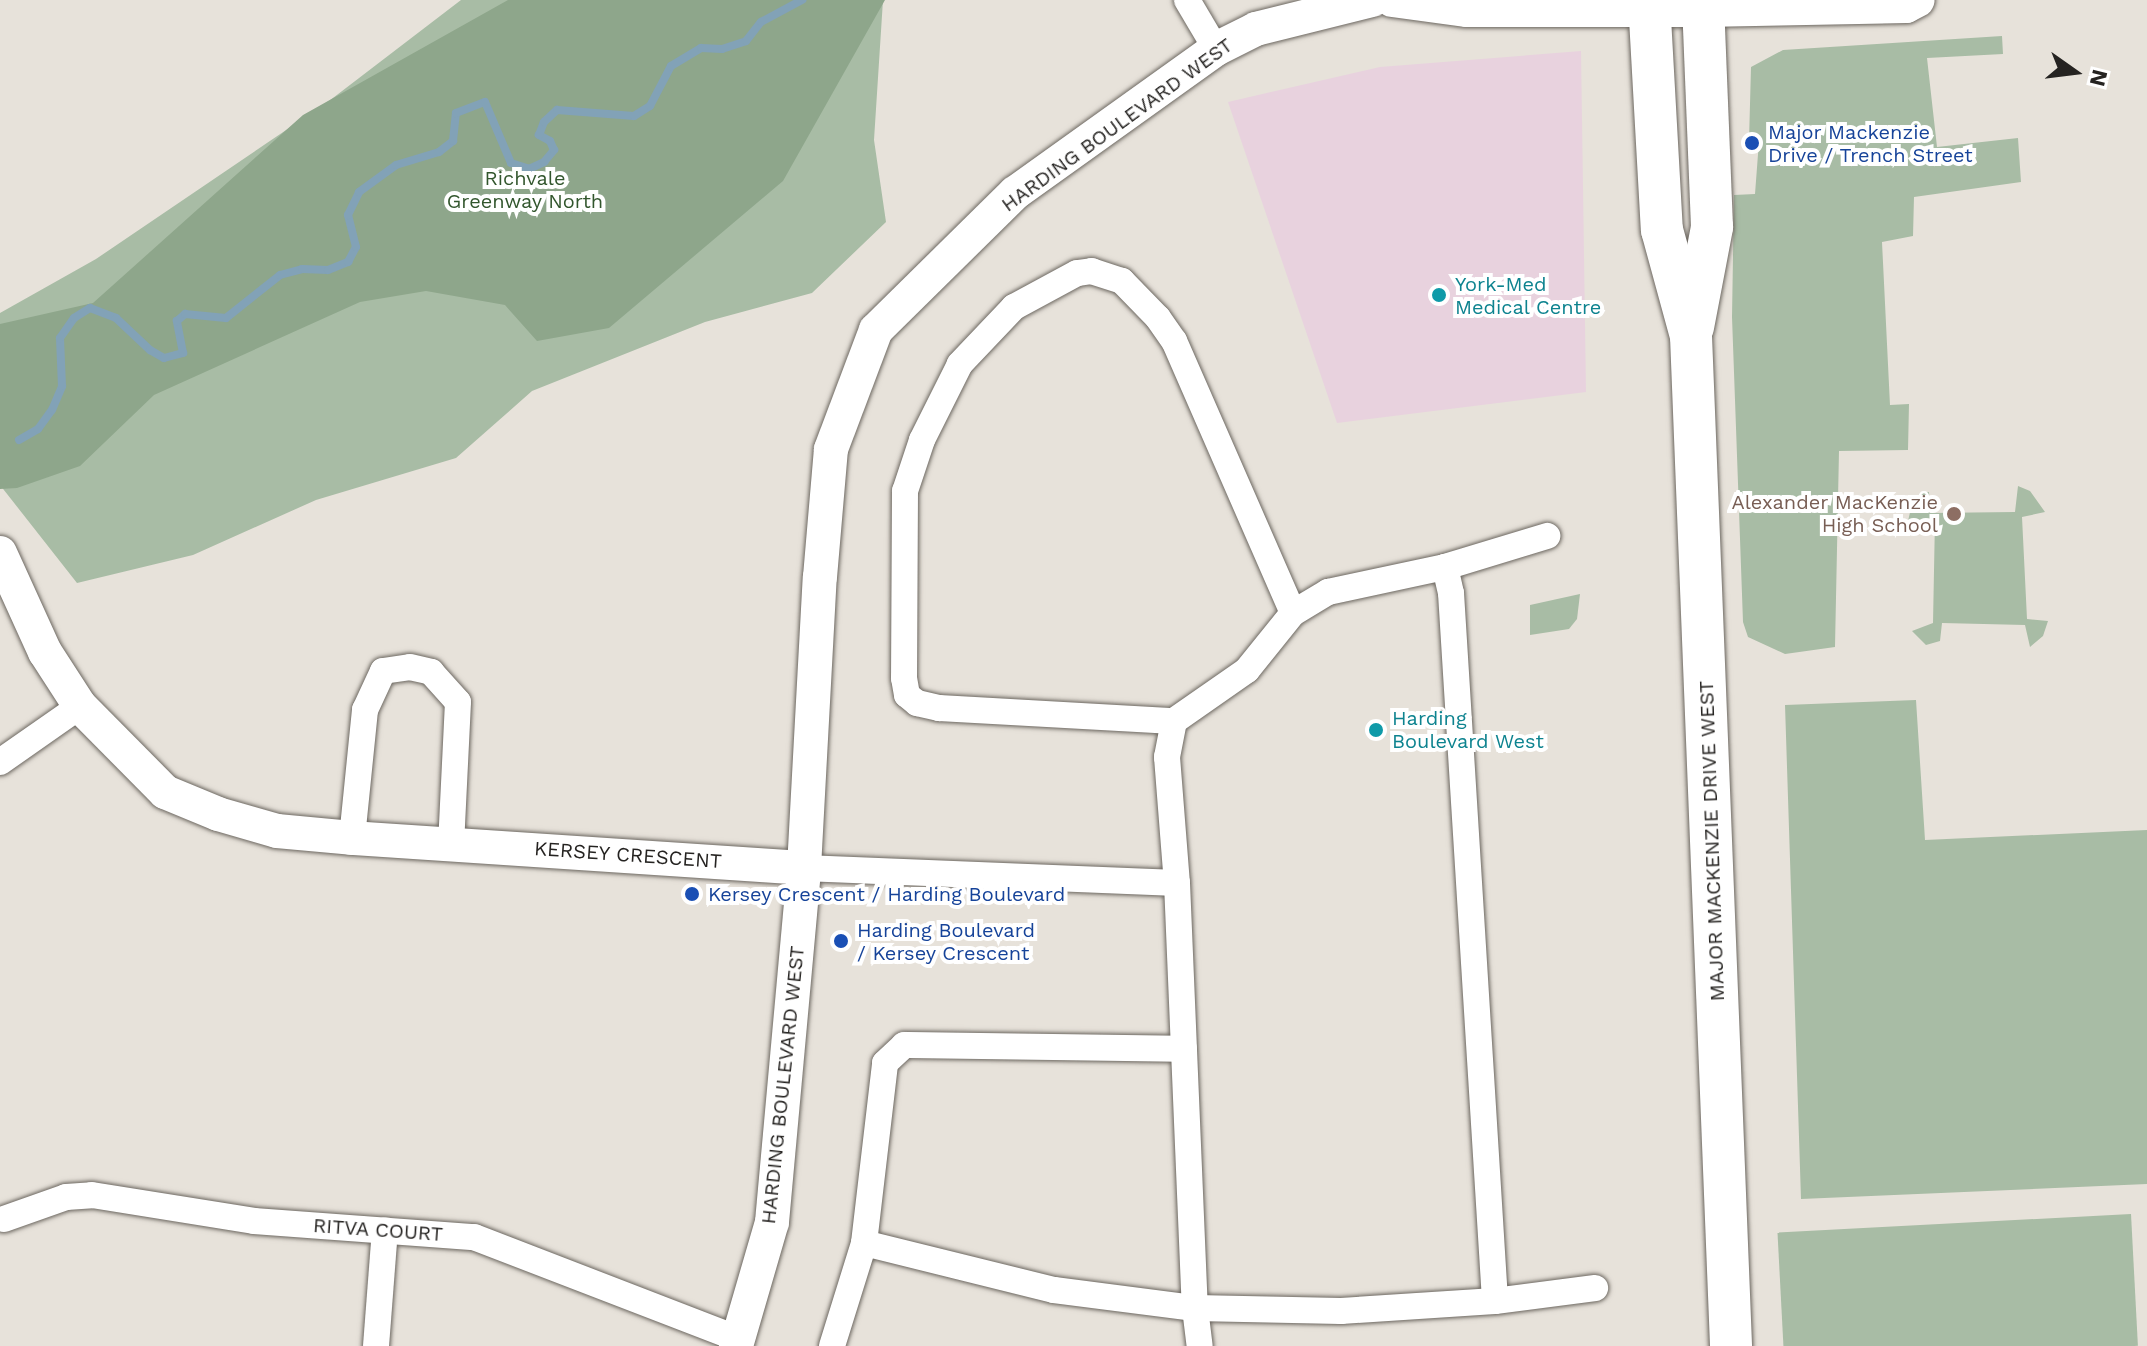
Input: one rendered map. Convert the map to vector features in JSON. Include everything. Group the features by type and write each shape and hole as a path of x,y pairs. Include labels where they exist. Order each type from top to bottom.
{"main road":[{"name":"MAJOR MACKENZIE DRIVE WEST","path":"1649,4 1662,230 1691,336 1731,1346"},
{"name":"MAJOR MACKENZIE DRIVE WEST","path":"1691,336 1712,227 1703,5"}],"street":[{"path":"1187,0 1216,49"},
{"name":"HARDING BOULEVARD WEST","path":"738,1342 772,1222 804,868 820,577 831,449 876,330 1015,193 1216,49 1256,29 1372,0"},
{"path":"1392,0 1467,10 1649,4 1906,6 1918,0"},
{"path":"1293,613 1174,341 1158,318 1122,281 1092,271 1077,273 1014,307 960,364 922,440 905,491 903,646 907,695 917,703 939,708 1174,721 1247,670 1293,613 1328,592 1445,567 1547,536"},
{"name":"KERSEY CRESCENT","path":"0,553 45,652 80,706 165,792 218,814 277,831 352,838 804,868"},
{"path":"1445,567 1451,593 1495,1301"},
{"path":"352,838 365,710 383,671 410,667 431,672 458,702 451,844"},
{"path":"0,762 80,706"},
{"path":"1174,721 1167,757 1177,883 1195,1308 1200,1346"},
{"path":"804,868 1177,883"},
{"path":"832,1346 864,1243 885,1063 904,1045 1184,1049"},
{"name":"RITVA COURT","path":"4,1219 66,1197 92,1195 254,1221 474,1237 738,1342"},
{"path":"376,1346 385,1230"},
{"path":"864,1243 1054,1290 1195,1308 1341,1311 1495,1301 1595,1288"}],"shaded area":[{"path":"1581,51 1586,392 1337,423 1228,102 1380,67"}],"green space":[{"name":"Richvale Greenway North","path":"461,0 883,0 874,140 886,222 812,293 705,322 532,391 456,458 316,500 193,555 77,583 0,485 0,313 96,259 329,101"},
{"name":"Richvale Greenway North","path":"508,0 885,0 783,181 609,328 537,341 505,305 426,291 360,302 154,395 80,466 17,488 0,489 0,324 93,303 303,115"},
{"path":"2002,36 2003,54 1927,58 1937,147 2018,138 2021,182 1914,197 1913,236 1882,242 1890,405 1909,404 1908,450 1839,451 1835,647 1785,654 1748,637 1743,622 1732,317 1734,195 1755,194 1759,141 1749,141 1751,67 1783,50"},
{"path":"2018,486 2030,491 2045,512 2022,517 2027,619 2048,621 2043,636 2030,647 2025,625 1942,623 1940,641 1926,645 1912,631 1933,623 1935,518 1908,521 1912,504 1922,493 1929,492 1930,513 2015,512"},
{"path":"1580,594 1577,619 1569,629 1530,635 1530,605"},
{"path":"1916,700 1925,840 2147,830 2147,1184 1801,1199 1785,705"},
{"path":"2131,1214 2138,1346 1783,1346 1777,1233"}],"waterway":[{"path":"19,440 38,429 52,410 62,386 60,338 74,318 90,308 116,318 150,350 164,358 183,353 177,321 185,314 226,318 280,275 302,269 328,270 348,262 356,247 348,215 359,192 396,165 439,152 453,141 456,113 485,102 511,163 529,169 544,162 554,150 550,141 539,135 544,122 557,110 634,116 650,106 671,66 701,48 722,49 746,41 761,22 802,0"}],"place":[{"name":"Major Mackenzie Drive / Trench Street","path":"1752,143"},
{"name":"York-Med Medical Centre","path":"1439,295"},
{"name":"Alexander MacKenzie High School","path":"1954,514"},
{"name":"Harding Boulevard West","path":"1376,730"},
{"name":"Kersey Crescent / Harding Boulevard","path":"692,894"},
{"name":"Harding Boulevard / Kersey Crescent","path":"841,941"}]}
